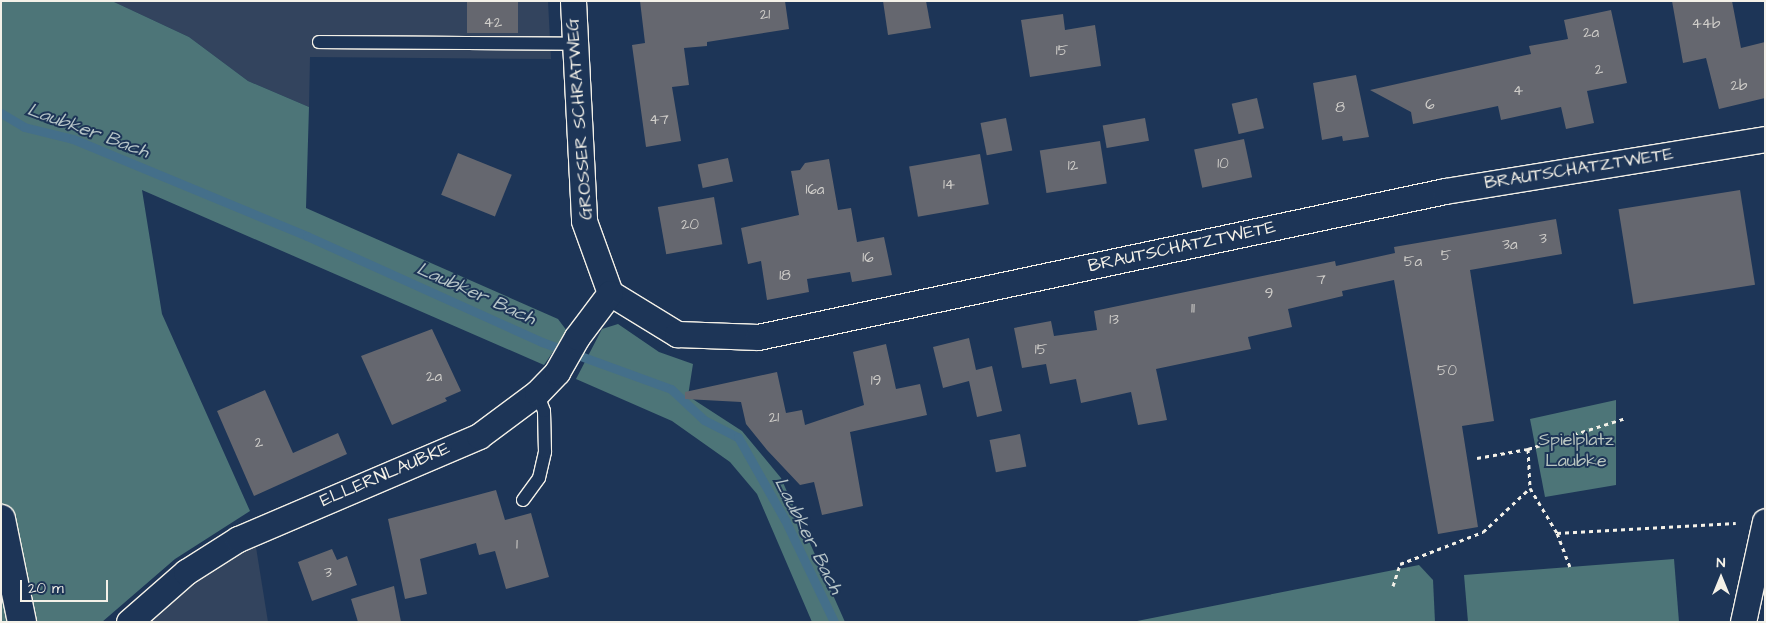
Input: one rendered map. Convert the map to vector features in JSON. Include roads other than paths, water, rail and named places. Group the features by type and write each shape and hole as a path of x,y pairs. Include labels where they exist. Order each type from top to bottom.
{"main road":[{"path":"1,519 22,622"}],"street":[{"name":"GROSSER SCHRATWEG","path":"573,1 584,221 610,293"},
{"name":"BRAUTSCHATZTWETE","path":"610,293 677,334 758,338 1445,191 1765,139"},
{"name":"ELLERNLAUBKE","path":"129,622 186,572 238,539 479,436 537,393 557,372 577,337 610,293"},
{"path":"1742,622 1765,522"}],"lane":[{"path":"320,42 575,44"},
{"path":"524,500 539,478 545,452 544,411 537,393"}],"waterway":[{"name":"Laubker Bach","path":"1,113 24,127 73,139 307,236 542,342 671,389 704,420 738,437 785,520 834,622"}],"park label":[{"name":"Spielplatz Laubke","path":"1576,451"}]}
